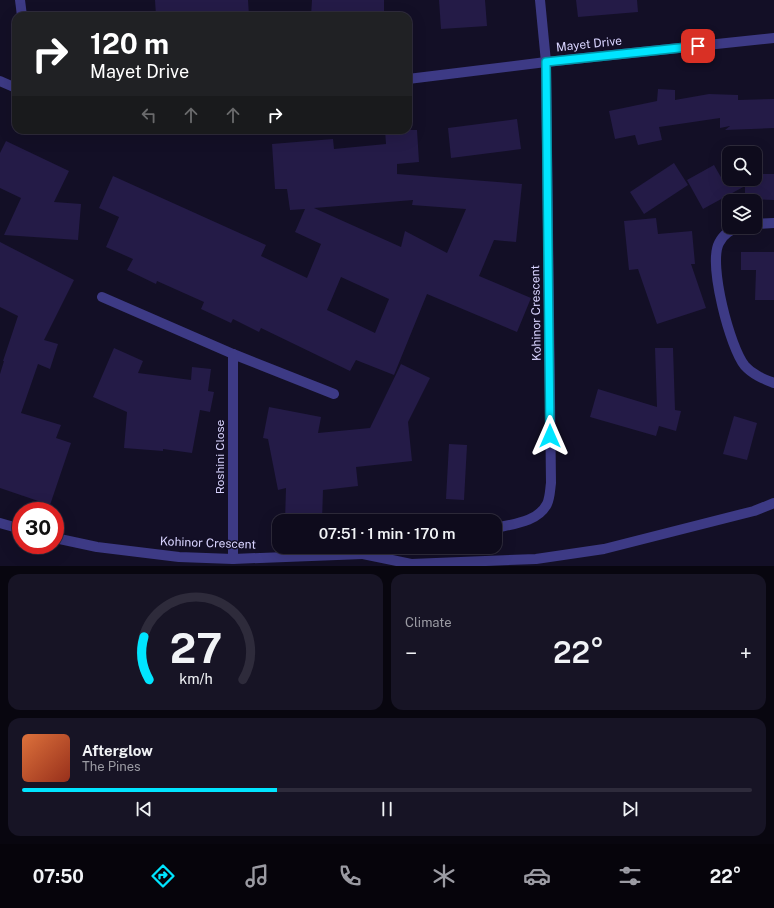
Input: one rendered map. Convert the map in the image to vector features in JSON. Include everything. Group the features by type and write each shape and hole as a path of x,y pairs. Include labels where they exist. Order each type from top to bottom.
{"street":[{"path":"20,0 22,12"},
{"name":"Kohinor Crescent","path":"502,526 535,518 543,512 548,503 551,483 546,62 540,0"},
{"name":"Mayet Drive","path":"412,79 546,62 774,38"},
{"path":"0,81 12,86"},
{"path":"762,224 774,223"},
{"path":"726,234 719,243 716,265 722,302 734,347 738,356 746,367 756,376 774,383"},
{"path":"102,297 233,354 334,394"},
{"name":"Roshini Close","path":"233,354 233,559"},
{"path":"363,554 411,564 536,558 604,549 754,511 774,503"},
{"path":"0,523 12,526"},
{"name":"Kohinor Crescent","path":"64,540 97,547 179,557 233,559 363,554"}],"building":[{"path":"155,0 248,0 249,12 156,12"},
{"path":"312,0 384,0 384,12 311,12"},
{"path":"439,0 485,0 487,26 441,29"},
{"path":"576,0 637,0 638,12 578,17"},
{"path":"658,89 675,90 675,100 709,94 738,95 738,100 774,99 774,128 725,130 730,126 720,128 720,118 659,127 662,140 638,145 635,135 615,139 609,111 657,101"},
{"path":"517,119 521,149 451,158 448,128"},
{"path":"412,130 417,130 419,162 397,164 397,174 522,184 516,242 494,240 479,276 531,298 517,332 427,294 394,375 356,360 350,371 261,328 259,332 233,319 231,323 201,309 204,302 157,281 156,284 127,270 133,259 106,247 119,217 99,208 113,176 266,245 261,256 307,278 321,244 295,232 305,209 290,210 287,189 275,189 272,144 333,139 334,149 386,144 385,134 412,134","holes":["413,200 412,205 466,209 447,253 405,231 401,247 314,208","341,277 389,299 375,333 327,310"]},
{"path":"6,141 69,171 54,202 81,204 78,240 4,235 21,198 0,188 0,153"},
{"path":"674,163 688,185 644,214 630,192"},
{"path":"714,165 722,179 722,186 745,186 730,194 722,194 722,199 703,209 687,180"},
{"path":"762,174 774,174 774,200 762,200 762,194 745,194 745,186 762,186"},
{"path":"656,218 658,234 692,231 695,264 691,264 706,308 657,324 638,269 629,270 624,221"},
{"path":"0,242 74,280 44,340 58,344 50,369 38,364 21,413 61,425 56,438 71,443 51,502 41,502 0,488 0,374 18,316 0,307"},
{"path":"741,252 774,252 774,300 755,300 756,270 741,270"},
{"path":"114,348 143,361 138,373 191,380 192,367 211,369 208,391 214,392 210,412 200,410 192,453 163,449 163,451 124,448 127,412 93,397"},
{"path":"655,348 673,348 675,410 681,411 676,431 659,426 656,436 590,417 598,389 657,407"},
{"path":"401,364 430,378 408,422 412,461 356,467 358,486 323,490 322,514 285,514 286,488 278,490 268,439 263,438 269,407 321,417 318,433 370,428"},
{"path":"734,416 757,423 747,460 723,454"},
{"path":"449,444 467,445 464,500 446,499"}],"route":[{"path":"550,436 546,62 698,46"}]}
